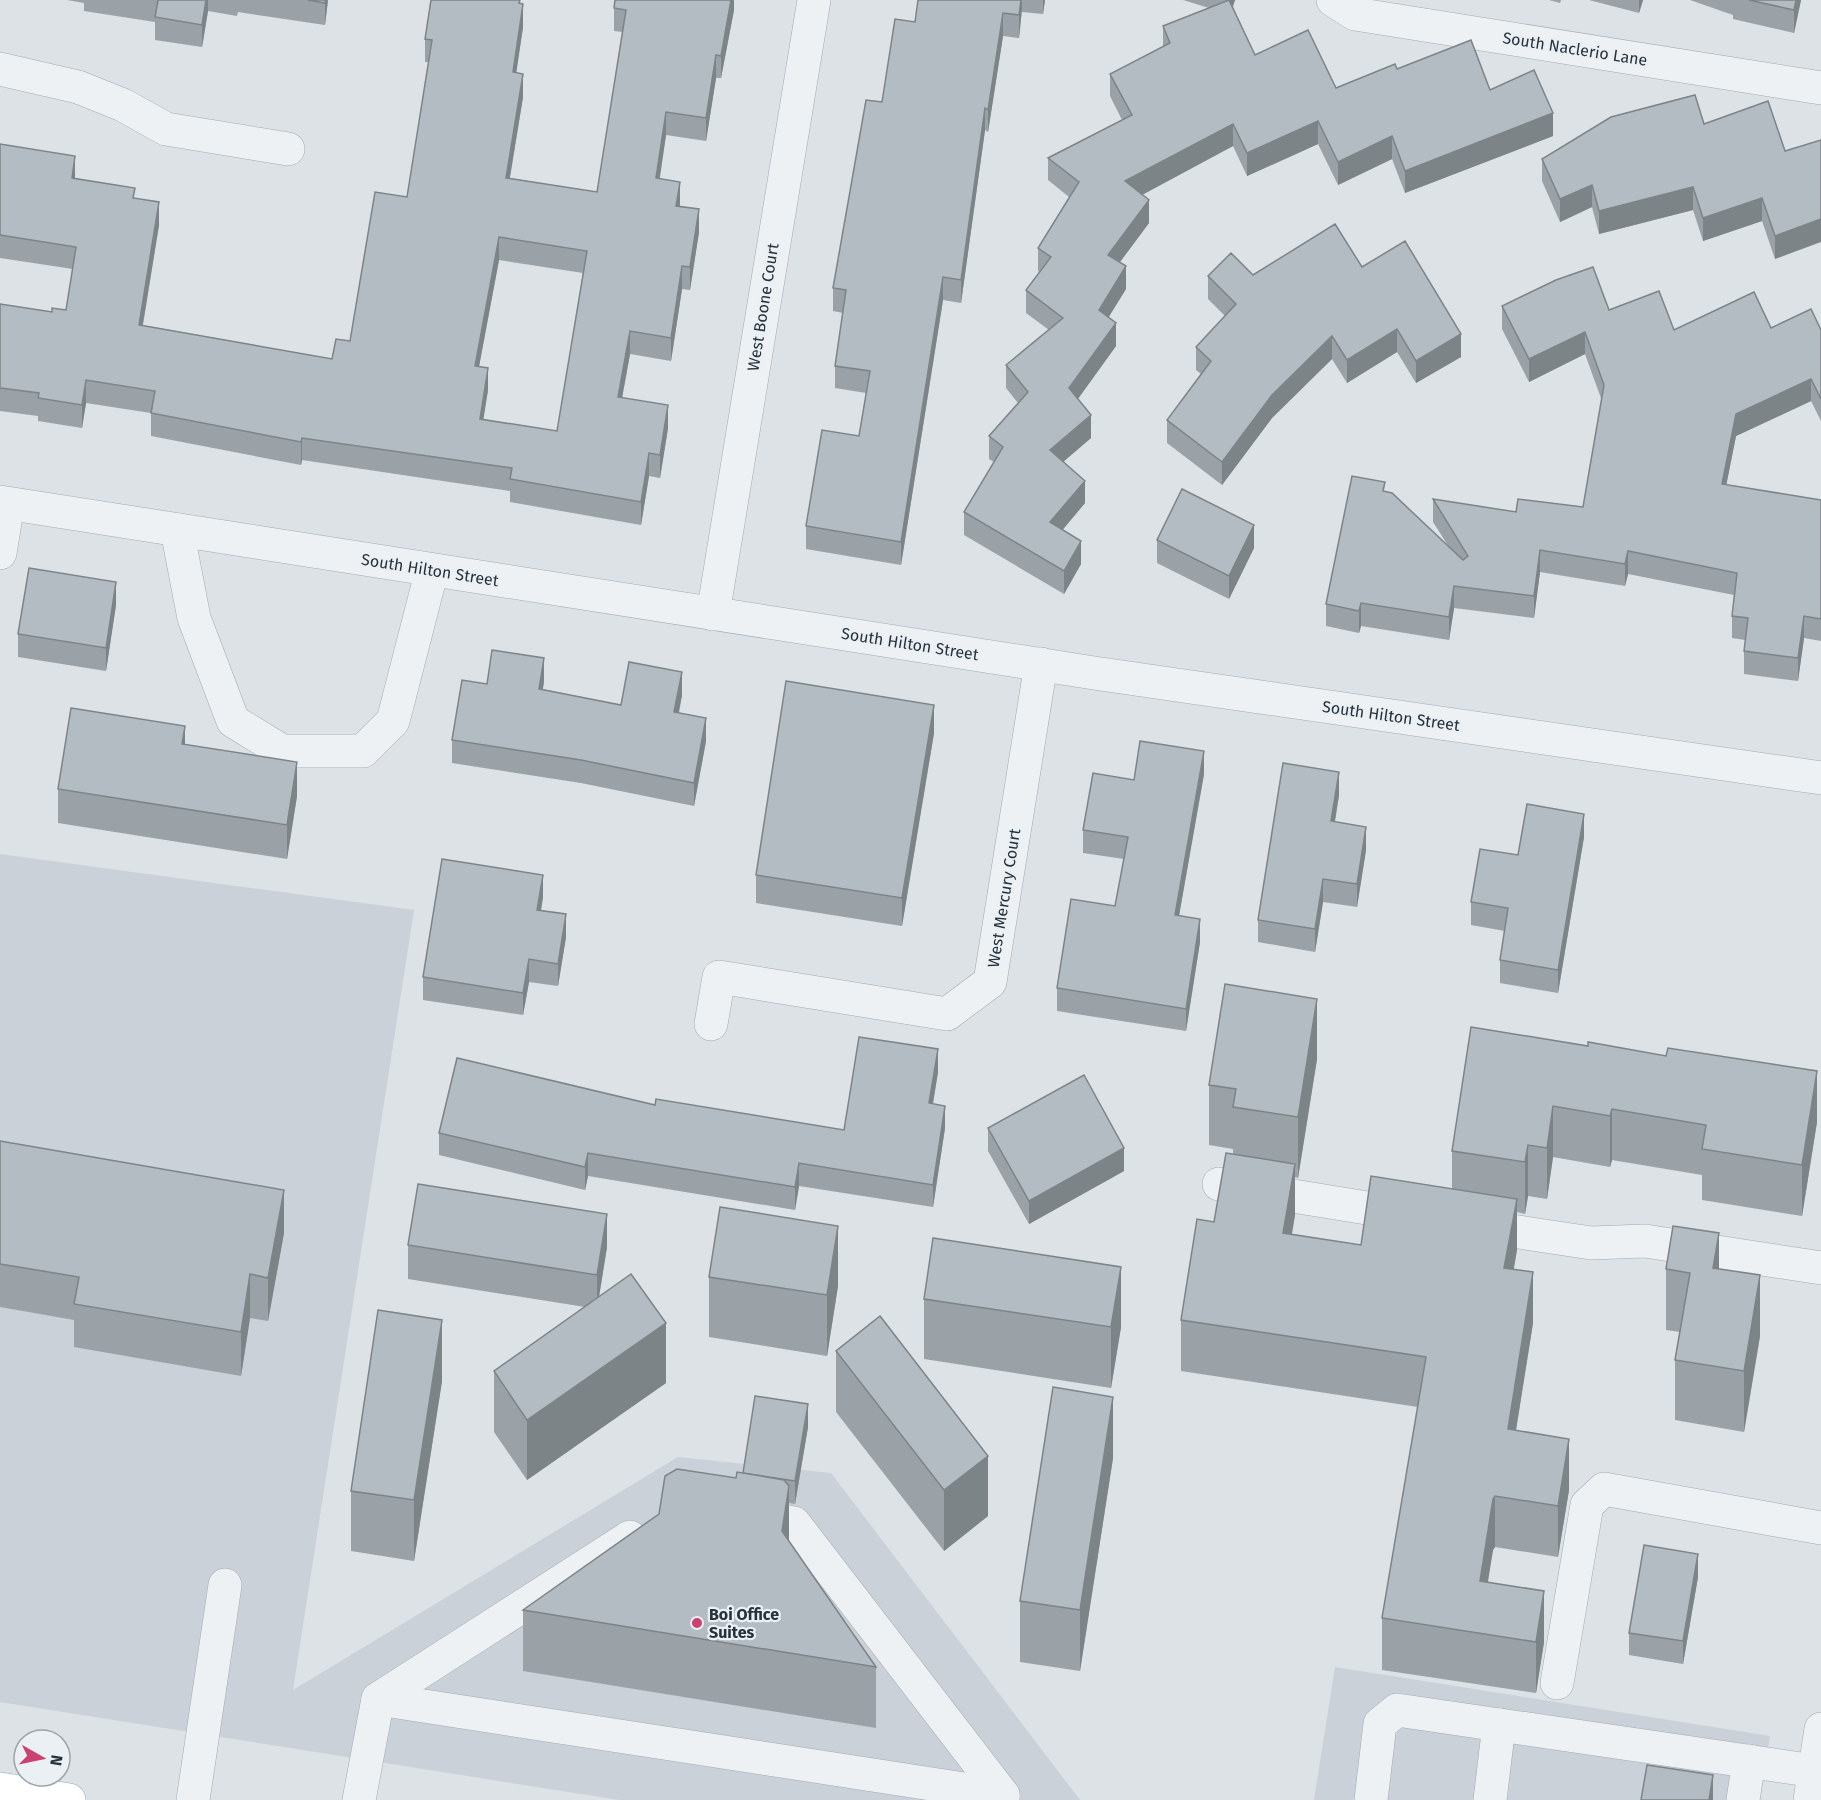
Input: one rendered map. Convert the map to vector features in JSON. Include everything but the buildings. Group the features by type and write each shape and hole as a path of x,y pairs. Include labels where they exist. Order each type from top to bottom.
{"main road":[{"path":"0,1789 69,1800"}],"street":[{"name":"West Boone Court","path":"713,614 814,0"},
{"name":"South Naclerio Lane","path":"1333,0 1356,14 1821,88"},
{"path":"0,69 78,87 123,105 166,129 288,149"},
{"name":"South Hilton Street","path":"4,503 1041,664 1821,778"},
{"path":"0,554 4,503"},
{"path":"177,530 194,618 233,721 282,751 363,751 393,721 432,570"},
{"name":"West Mercury Court","path":"711,1024 719,977 947,1014 990,982 1041,664"},
{"path":"1219,1185 1591,1243 1645,1241 1821,1268"},
{"path":"1557,1683 1587,1505 1604,1489 1821,1528"},
{"path":"714,1510 794,1522 1003,1798"},
{"path":"359,1800 378,1699 660,1518"},
{"path":"193,1800 225,1585"},
{"path":"378,1699 1003,1798"},
{"path":"1371,1800 1380,1724 1397,1710 1749,1761 1812,1785 1821,1729"},
{"path":"1490,1800 1499,1725"},
{"path":"1743,1800 1749,1761"}],"shaded area":[{"path":"0,854 414,910 293,1690 678,1457 831,1473 1080,1800 619,1800 0,1702"},
{"path":"1335,1667 1770,1736 1760,1800 1314,1800"}],"place":[{"name":"Boi Office Suites","path":"697,1623"}]}
